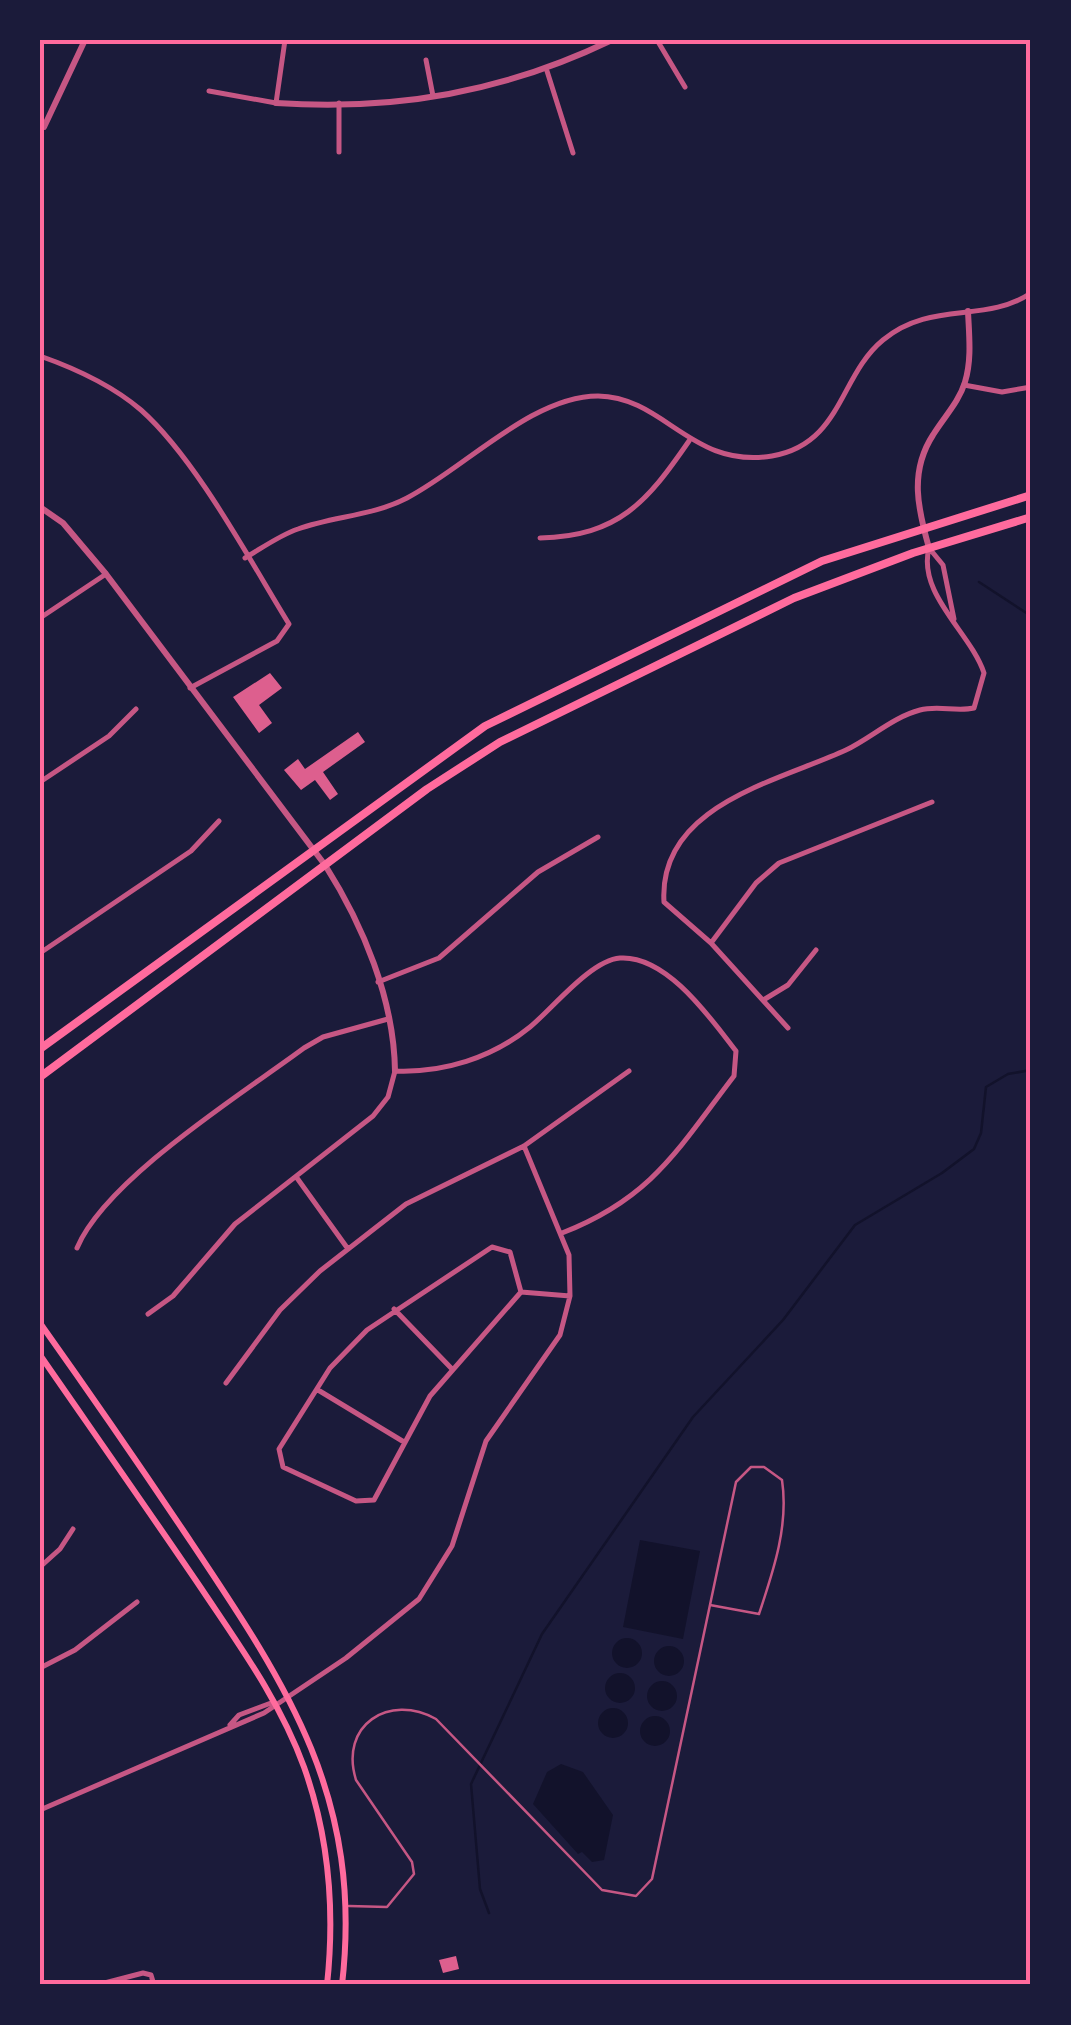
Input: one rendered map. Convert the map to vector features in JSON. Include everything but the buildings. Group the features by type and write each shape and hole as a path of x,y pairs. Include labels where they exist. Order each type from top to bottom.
{"main road":[{"path":"40,1049 312,847 485,726 789,574 922,526 1031,495"},
{"path":"40,1077 426,789 514,735 794,598 929,548 1031,517"},
{"path":"40,1323 140,1463 289,1694 321,1766 348,1906 342,1985"},
{"path":"40,1355 274,1702 313,1796 330,1898 327,1985"},
{"path":"330,1898 348,1906"}],"street":[{"path":"42,126 85,40"},
{"path":"276,103 285,40"},
{"path":"209,92 276,103 433,99 547,71 612,40"},
{"path":"658,40 685,88"},
{"path":"426,60 433,99"},
{"path":"547,71 573,153"},
{"path":"339,103 339,152"},
{"path":"245,558 296,529 402,501 541,410 571,399 600,396 635,404 689,441 746,458 776,455 801,446 834,414 878,343 921,316 1008,304 1031,292"},
{"path":"954,622 943,564 929,548 922,526 917,501 918,467 931,437 964,385 970,350 968,312"},
{"path":"40,356 72,367 138,408 178,448 289,624 277,641 190,688"},
{"path":"964,385 1002,392 1031,387"},
{"path":"540,538 571,537 608,526 638,507 689,441"},
{"path":"40,506 63,523 106,574 325,865 356,915 388,1019 395,1071 388,1098 373,1116 235,1224 173,1296 148,1314"},
{"path":"788,1028 712,943 664,902 670,866 682,842 717,804 836,754 921,709 974,708 984,674 974,647 946,614 927,564 929,548"},
{"path":"40,618 106,574"},
{"path":"40,782 109,736 136,709"},
{"path":"712,943 756,883 779,863 932,802"},
{"path":"40,953 191,851 218,820"},
{"path":"378,982 439,958 538,872 598,837"},
{"path":"764,1000 788,985 816,950"},
{"path":"395,1071 444,1069 507,1042 609,961 622,958 684,988 736,1051 734,1076 646,1186 601,1218 562,1233"},
{"path":"78,1248 100,1208 179,1141 304,1048 323,1036 388,1019"},
{"path":"226,1383 299,1288 406,1204 524,1146 629,1071"},
{"path":"40,1810 129,1775 230,1725 254,1718 388,1626 433,1580 452,1546 486,1442 560,1335 570,1296 572,1272 562,1233 524,1146"},
{"path":"297,1178 348,1249"},
{"path":"492,1246 510,1252 522,1292 430,1396 374,1500 366,1503 327,1490 282,1467 279,1449 345,1351 394,1309 492,1246"},
{"path":"522,1292 570,1296"},
{"path":"394,1309 452,1369"},
{"path":"318,1390 404,1442"},
{"path":"40,1567 74,1529"},
{"path":"40,1668 75,1650 136,1602"},
{"path":"97,1985 149,1974 154,1985"}],"lane":[{"path":"348,1906 386,1907 414,1874 412,1862 356,1780 351,1753 362,1726 385,1711 420,1710 436,1720 602,1890 636,1896 652,1879 710,1604 736,1482 751,1467 764,1467 782,1480 784,1495 774,1567 759,1614 710,1604"}],"shaded area":[{"path":"640,1540 700,1551 683,1639 623,1627"},
{"path":"627,1638 638,1642 642,1653 638,1664 627,1668 616,1664 612,1653 616,1642"},
{"path":"669,1646 680,1650 684,1661 680,1672 669,1676 658,1672 654,1661 658,1650"},
{"path":"620,1673 631,1677 635,1688 631,1699 620,1703 609,1699 605,1688 609,1677"},
{"path":"662,1681 673,1685 677,1696 673,1707 662,1711 651,1707 647,1696 651,1685"},
{"path":"613,1708 624,1712 628,1723 624,1734 613,1738 602,1734 598,1723 602,1712"},
{"path":"655,1716 666,1720 670,1731 666,1742 655,1746 644,1742 640,1731 644,1720"},
{"path":"561,1764 583,1772 613,1815 604,1860 592,1862 582,1852 578,1854 533,1804 547,1772"}],"waterway":[{"path":"979,582 1031,616"},
{"path":"489,1913 480,1889 471,1784 542,1634 693,1417 783,1320 855,1225 942,1173 974,1149 981,1133 986,1087 1008,1074 1031,1070"}]}
